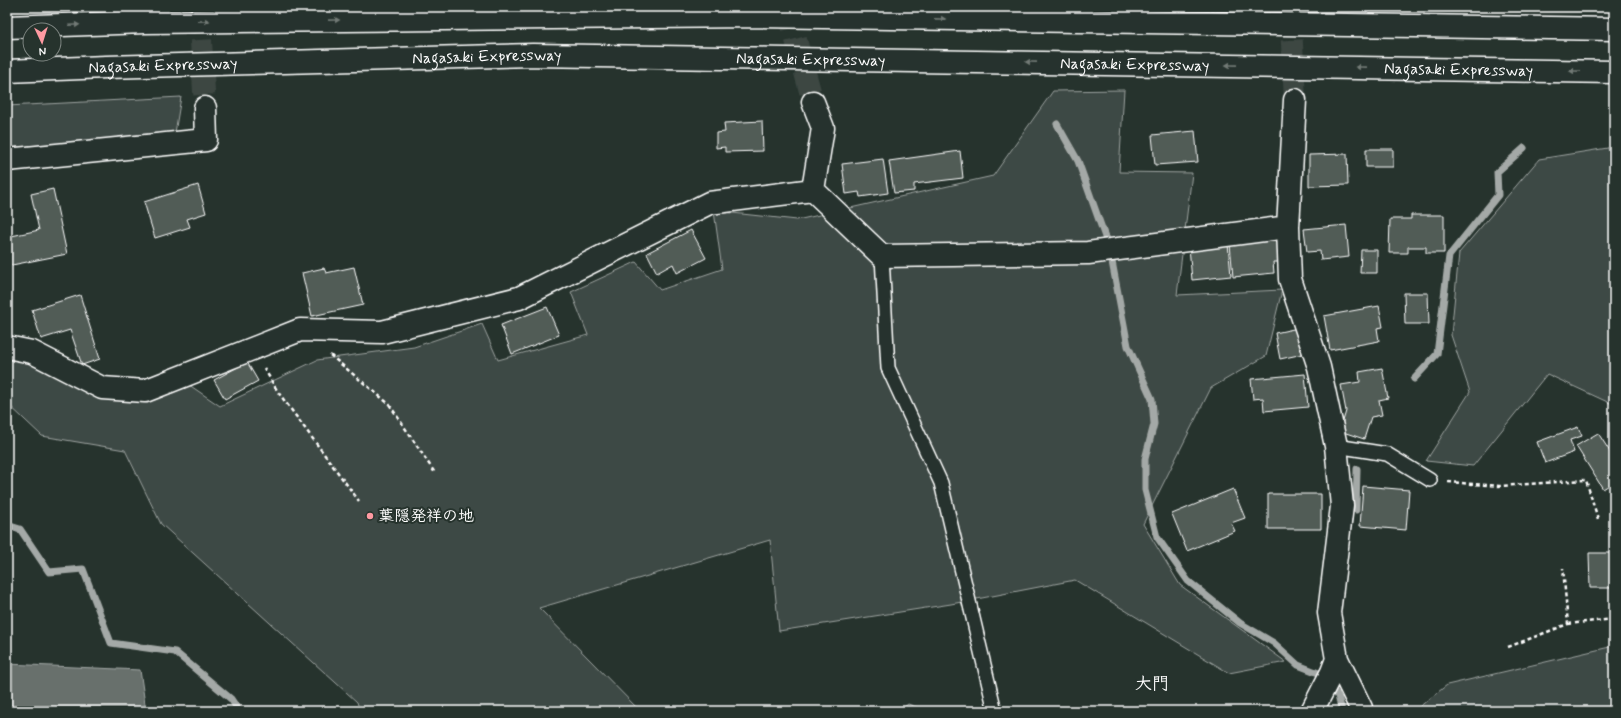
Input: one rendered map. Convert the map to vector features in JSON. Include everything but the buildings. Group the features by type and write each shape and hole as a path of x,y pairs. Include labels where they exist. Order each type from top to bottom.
{"main road":[{"path":"7,27 145,22 750,16 1614,30"},
{"name":"Nagasaki Expressway","path":"7,71 114,66 534,55 1614,72"},
{"path":"1295,100 1288,226 1290,279 1319,367 1336,446 1342,506 1329,613 1334,665 1361,708 1361,711"},
{"path":"813,102 823,128 813,190"},
{"path":"7,160 206,140 205,108"},
{"path":"813,190 882,256 1088,253 1288,226"},
{"path":"7,347 32,352 102,388 145,391 300,330 382,332 519,298 709,204 813,190"},
{"path":"1315,705 1334,665"}],"lane":[{"path":"882,256 888,368 941,483 995,711"},
{"path":"1336,446 1387,454 1430,480"}],"path":[{"path":"300,330 389,404 435,473"},
{"path":"252,349 278,392 359,501"},
{"path":"1430,480 1499,486 1586,480 1598,519"},
{"path":"1563,568 1568,624"},
{"path":"1508,647 1568,624 1614,620"}],"shaded area":[{"path":"1124,90 1119,172 1192,173 1177,295 1282,290 1266,356 1211,388 1143,524 1180,585 1286,662 1229,673 1075,580 951,604 779,631 770,540 539,608 640,711 360,711 357,702 161,524 125,450 42,436 7,403 7,347 102,388 179,378 220,406 317,360 414,347 482,324 498,360 588,335 571,292 636,262 660,290 722,269 714,211 797,220 993,176 1053,91"},
{"path":"181,97 175,133 7,148 7,106"},
{"path":"1614,147 1614,405 1547,374 1473,466 1426,461 1470,392 1451,335 1459,253 1539,159"},
{"path":"1614,646 1614,711 1414,711 1447,685"},
{"path":"7,664 140,670 146,711 7,711"},
{"path":"908,704 927,711 899,711"}],"waterway":[{"path":"1057,124 1078,161 1110,251 1128,346 1152,399 1154,424 1145,459 1145,490 1157,537 1188,581 1240,623 1274,643 1298,665 1321,674 1338,696 1342,711"},
{"path":"1414,379 1437,354 1449,256 1498,195 1497,172 1524,148"},
{"path":"1356,510 1357,469"},
{"path":"7,525 20,529 49,572 83,569 111,643 175,652 231,699 239,711"}],"tunnel":[{"path":"199,7 205,108"},
{"path":"787,7 813,102"},
{"path":"1290,7 1295,100"}],"place":[{"name":"葉隠発祥の地","path":"370,516"}],"district":[{"name":"大門","path":"1152,684"}]}
